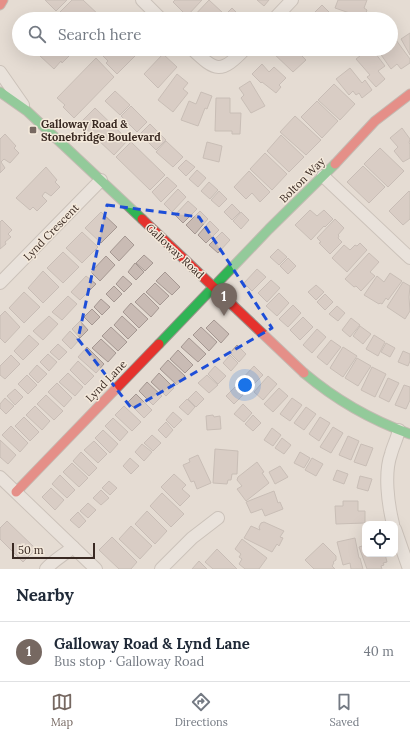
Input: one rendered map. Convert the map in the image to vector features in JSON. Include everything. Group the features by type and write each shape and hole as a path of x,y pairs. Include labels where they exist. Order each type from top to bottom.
{"street":[{"path":"0,5 3,0"},
{"path":"142,0 154,12"},
{"path":"281,12 292,0"},
{"path":"200,56 212,66 220,67 227,66 238,56"},
{"name":"Galloway Road","path":"0,72 27,111"},
{"name":"Galloway Road","path":"0,92 27,111 156,234 214,286 270,343 318,386 344,402 404,432"},
{"name":"Bolton Way","path":"214,286 375,121 410,94"},
{"path":"323,176 410,258"},
{"name":"Lynd Crescent","path":"0,283 101,180"},
{"name":"Lynd Lane","path":"16,492 214,286"},
{"path":"392,521 389,502 388,468 390,454 404,432"},
{"path":"1,480 16,492 96,569"},
{"path":"161,569 192,538 218,518"},
{"path":"398,538 409,569"},
{"path":"46,569 51,563 63,556 73,546"}],"highlighted area":[{"path":"107,205 199,217 272,328 132,409 78,339"}],"building":[{"path":"45,0 67,0 56,11"},
{"path":"72,0 83,0 96,12 60,12"},
{"path":"175,0 202,0 191,12 183,12 173,2"},
{"path":"209,0 222,12 198,12"},
{"path":"257,0 269,0 264,6"},
{"path":"338,0 367,0 364,8 367,10 366,12 347,12 335,8"},
{"path":"322,5 329,12 315,12"},
{"path":"232,8 236,12 228,12"},
{"path":"410,33 410,55 401,39"},
{"path":"398,43 410,59 410,63 401,69 397,64 391,69 382,56 398,56"},
{"path":"40,56 69,56 62,63 61,61 54,69"},
{"path":"103,56 135,56 117,74 106,63 108,61"},
{"path":"161,56 165,56 177,67 158,88 144,74"},
{"path":"276,56 302,56 306,60 293,72"},
{"path":"360,56 377,56 385,66 378,71 385,79 376,87 367,77 370,75 356,59"},
{"path":"96,58 114,77 74,118 63,107 65,105 57,98"},
{"path":"262,64 269,72 274,67 286,78 279,85 281,87 276,93 262,82 261,83 252,74"},
{"path":"350,68 362,83 365,80 372,90 362,98 359,93 356,95 353,91 349,95 336,79"},
{"path":"177,74 188,83 183,89 188,93 173,112 158,100"},
{"path":"250,81 265,106 251,113 241,98 244,95 239,88"},
{"path":"334,84 355,104 340,120 318,100"},
{"path":"115,91 130,105 120,115 105,101"},
{"path":"201,92 212,96 207,109 205,108 198,126 181,120 189,101 196,104"},
{"path":"216,98 230,98 230,113 241,113 240,134 232,134 232,131 215,131"},
{"path":"317,101 338,121 322,138 301,117"},
{"path":"131,106 147,122 137,132 121,116"},
{"path":"95,108 128,140 114,155 80,123"},
{"path":"295,116 321,140 306,155 280,132"},
{"path":"150,124 166,140 156,150 140,134"},
{"path":"402,128 410,139 410,158 403,162 394,151 398,147 390,138"},
{"path":"5,134 16,146 14,148 19,153 10,163 4,159 1,162 5,168 0,173 0,139"},
{"path":"281,135 304,157 289,172 267,151"},
{"path":"166,141 183,157 173,167 156,152"},
{"path":"131,142 165,175 150,190 116,157"},
{"path":"207,142 222,146 219,162 203,158"},
{"path":"380,148 404,171 388,187 364,164"},
{"path":"265,153 287,174 272,190 250,169"},
{"path":"186,160 195,167 186,176 178,168"},
{"path":"363,166 385,187 369,203 347,182"},
{"path":"46,167 57,180 55,182 60,187 51,196 45,192 42,196 47,201 37,211 33,207 30,210 16,198"},
{"path":"197,170 206,178 198,187 189,179"},
{"path":"249,171 270,192 260,202 252,193 246,199 234,187"},
{"path":"167,177 177,186 161,202 152,192"},
{"path":"209,182 218,190 210,199 201,191"},
{"path":"178,189 186,197 172,212 164,204"},
{"path":"219,191 227,199 219,207 211,200"},
{"path":"409,191 410,219 403,225 389,211"},
{"path":"188,201 197,209 183,223 175,215"},
{"path":"232,204 240,212 232,220 224,212"},
{"path":"310,210 317,216 324,210 333,219 311,240 295,225"},
{"path":"200,211 208,219 195,234 186,225"},
{"path":"101,212 117,227 101,243 85,228"},
{"path":"241,212 249,220 241,229 233,221"},
{"path":"335,219 344,228 338,235 338,238 342,242 330,254 319,243 321,242 317,238"},
{"path":"2,220 12,230 8,234 11,237 0,249 0,222"},
{"path":"210,221 219,230 206,243 198,235"},
{"path":"82,232 98,247 82,263 66,248"},
{"path":"222,232 230,240 218,253 209,245"},
{"path":"125,236 134,245 119,261 110,252"},
{"path":"360,243 367,250 347,272 332,258 344,245 350,250 355,245 357,246"},
{"path":"278,249 287,257 279,265 270,257"},
{"path":"63,252 79,267 63,283 47,268"},
{"path":"369,253 379,262 370,272 375,276 361,291 345,279"},
{"path":"144,255 153,263 145,271 136,263"},
{"path":"106,256 115,265 100,281 91,272"},
{"path":"288,258 296,266 288,274 280,266"},
{"path":"135,263 144,272 136,280 128,272"},
{"path":"257,269 266,277 252,291 244,283"},
{"path":"43,271 59,287 43,303 28,288"},
{"path":"165,272 180,287 172,295 156,281"},
{"path":"390,273 402,281 388,300 386,298 382,304 379,304 364,295 377,276 384,282"},
{"path":"86,276 96,284 80,300 71,292"},
{"path":"123,276 132,284 124,292 116,284"},
{"path":"271,280 280,288 267,302 258,293"},
{"path":"403,282 410,286 410,311 405,319 387,307"},
{"path":"155,283 169,296 160,305 146,292"},
{"path":"316,285 324,292 316,300 308,292"},
{"path":"114,286 122,294 114,302 106,294"},
{"path":"24,292 40,307 24,323 9,308"},
{"path":"144,293 159,308 151,317 135,302"},
{"path":"279,293 289,303 277,316 266,306"},
{"path":"325,294 333,302 325,310 317,302"},
{"path":"68,296 77,304 62,320 52,312"},
{"path":"101,299 110,307 102,315 94,307"},
{"path":"131,303 148,319 139,328 123,312"},
{"path":"293,305 301,313 288,327 279,319"},
{"path":"337,306 345,313 338,321 329,314"},
{"path":"92,309 100,317 92,325 84,317"},
{"path":"5,311 20,327 5,343 0,338 0,316"},
{"path":"49,316 58,324 43,340 33,331"},
{"path":"122,316 137,330 128,339 114,325"},
{"path":"303,317 313,327 300,340 290,330"},
{"path":"351,318 360,325 350,337 342,330"},
{"path":"214,320 229,334 221,343 206,328"},
{"path":"80,321 88,330 80,338 72,329"},
{"path":"360,326 371,334 363,344 353,336"},
{"path":"111,327 127,342 118,351 102,336"},
{"path":"201,327 217,342 209,351 193,335"},
{"path":"317,329 326,337 312,353 303,345"},
{"path":"70,331 79,340 71,349 62,340"},
{"path":"29,335 39,344 23,360 14,351"},
{"path":"374,335 385,342 378,356 366,349"},
{"path":"189,338 206,354 198,362 181,347"},
{"path":"101,339 116,353 108,362 92,348"},
{"path":"331,340 341,347 327,365 317,357"},
{"path":"386,343 395,348 390,357 381,352"},
{"path":"58,344 67,352 59,360 50,352"},
{"path":"237,345 246,354 239,362 230,353"},
{"path":"87,347 104,364 96,373 78,357"},
{"path":"343,347 357,356 343,377 330,368"},
{"path":"178,350 193,365 185,373 170,359"},
{"path":"403,351 410,354 408,366 398,362"},
{"path":"48,354 57,362 49,371 40,362"},
{"path":"11,355 20,364 5,379 0,375 0,366"},
{"path":"230,355 238,363 231,371 223,363"},
{"path":"357,358 371,366 358,386 345,378"},
{"path":"168,360 185,376 177,385 160,369"},
{"path":"78,361 94,376 85,385 70,370"},
{"path":"37,365 47,374 38,383 29,374"},
{"path":"215,366 226,376 218,384 208,374"},
{"path":"254,366 263,375 248,390 240,381"},
{"path":"372,367 386,374 375,397 361,390"},
{"path":"68,373 83,387 75,396 59,382"},
{"path":"159,373 174,388 166,396 151,382"},
{"path":"27,375 37,385 28,394 18,384"},
{"path":"207,375 218,385 209,393 198,383"},
{"path":"268,376 277,384 263,400 254,392"},
{"path":"388,378 399,383 389,402 379,397"},
{"path":"147,382 162,396 153,405 139,391"},
{"path":"57,383 72,398 64,407 48,392"},
{"path":"404,385 410,387 410,400 406,409 395,405"},
{"path":"235,387 243,395 234,404 226,396"},
{"path":"279,388 288,396 273,412 264,404"},
{"path":"15,389 23,397 15,405 7,396"},
{"path":"196,391 204,399 196,407 188,399"},
{"path":"136,394 152,410 144,418 128,402"},
{"path":"46,395 63,411 54,420 37,404"},
{"path":"5,398 14,406 6,414 0,408 0,404"},
{"path":"292,398 302,405 290,421 280,414"},
{"path":"187,399 195,407 188,415 179,407"},
{"path":"243,404 252,413 244,422 234,414"},
{"path":"35,406 50,421 42,430 26,415"},
{"path":"124,406 141,422 132,431 115,415"},
{"path":"306,407 316,414 304,430 294,423"},
{"path":"173,412 182,420 174,428 166,420"},
{"path":"213,415 214,417 220,416 221,429 207,430 206,416"},
{"path":"253,415 261,423 253,431 245,424"},
{"path":"24,417 39,432 30,441 15,426"},
{"path":"320,417 330,423 319,441 309,434"},
{"path":"113,418 128,432 120,441 105,426"},
{"path":"166,422 173,430 166,438 158,430"},
{"path":"11,426 28,443 20,452 2,435"},
{"path":"333,427 343,433 331,453 320,447"},
{"path":"272,428 281,435 273,446 264,440"},
{"path":"103,430 118,444 110,453 95,438"},
{"path":"152,435 161,443 153,451 144,443"},
{"path":"348,436 359,441 351,460 339,455"},
{"path":"282,438 291,445 284,454 275,448"},
{"path":"0,440 16,455 8,464 0,457"},
{"path":"94,441 107,454 98,463 84,450"},
{"path":"142,444 152,452 144,461 135,452"},
{"path":"361,444 373,448 366,466 354,462"},
{"path":"215,449 238,451 237,474 232,474 231,480 228,480 227,484 213,483"},
{"path":"81,452 97,468 89,476 73,461"},
{"path":"300,452 310,458 304,468 294,463"},
{"path":"198,455 211,483 197,489 194,481 191,482 183,465 190,462 189,459"},
{"path":"130,458 139,466 131,474 123,466"},
{"path":"312,458 323,464 316,476 305,470"},
{"path":"257,462 269,483 246,501 237,489 242,486 237,480 238,477"},
{"path":"72,463 88,478 79,487 63,472"},
{"path":"280,466 288,477 275,484 269,472"},
{"path":"337,470 348,474 344,484 333,480"},
{"path":"174,474 186,485 182,489 190,496 180,506 161,487"},
{"path":"60,475 75,490 67,498 52,484"},
{"path":"360,476 372,479 368,491 357,488"},
{"path":"109,481 117,488 110,495 102,488"},
{"path":"51,488 64,500 55,510 42,497"},
{"path":"101,490 109,498 101,505 93,498"},
{"path":"274,491 278,503 280,502 283,509 265,516 262,509 251,513 246,502"},
{"path":"162,493 184,514 171,527 150,506"},
{"path":"343,501 358,501 358,511 365,511 365,521 362,521 362,523 336,524 335,506 343,506"},
{"path":"88,503 96,510 88,518 80,511"},
{"path":"147,511 167,531 155,544 135,524"},
{"path":"78,512 86,521 79,528 70,520"},
{"path":"7,521 36,549 23,562 0,539 0,528"},
{"path":"264,522 284,531 280,537 283,538 279,546 277,544 272,552 244,538 251,526 260,530 259,527 261,523"},
{"path":"131,526 152,546 140,559 119,539"},
{"path":"112,537 137,562 131,569 119,569 99,550"},
{"path":"355,538 363,569 351,569 350,563 343,565 337,542"},
{"path":"242,539 267,558 259,569 245,569 239,564 242,559 239,557 241,554 235,549"},
{"path":"323,543 336,556 336,560 333,562 334,563 332,566 335,569 314,569 305,560"},
{"path":"362,546 362,555 359,547"},
{"path":"217,549 237,569 213,569 205,562"},
{"path":"363,557 386,557 387,562 383,563 384,565 381,566 382,569 367,569"},
{"path":"199,561 207,569 192,569"}],"traffic: fast":[{"path":"0,92 27,111 142,219"},
{"path":"159,344 269,229 335,164"},
{"path":"304,373 316,383 354,408 368,416 410,434"}],"traffic: jam":[{"path":"0,5 3,0"},
{"path":"335,164 375,121 410,94"},
{"path":"142,219 304,373"},
{"path":"16,492 159,344"}],"place":[{"name":"Galloway Road & Stonebridge Boulevard","path":"33,130"},
{"name":"Galloway Road & Lynd Lane","path":"224,316"}]}
